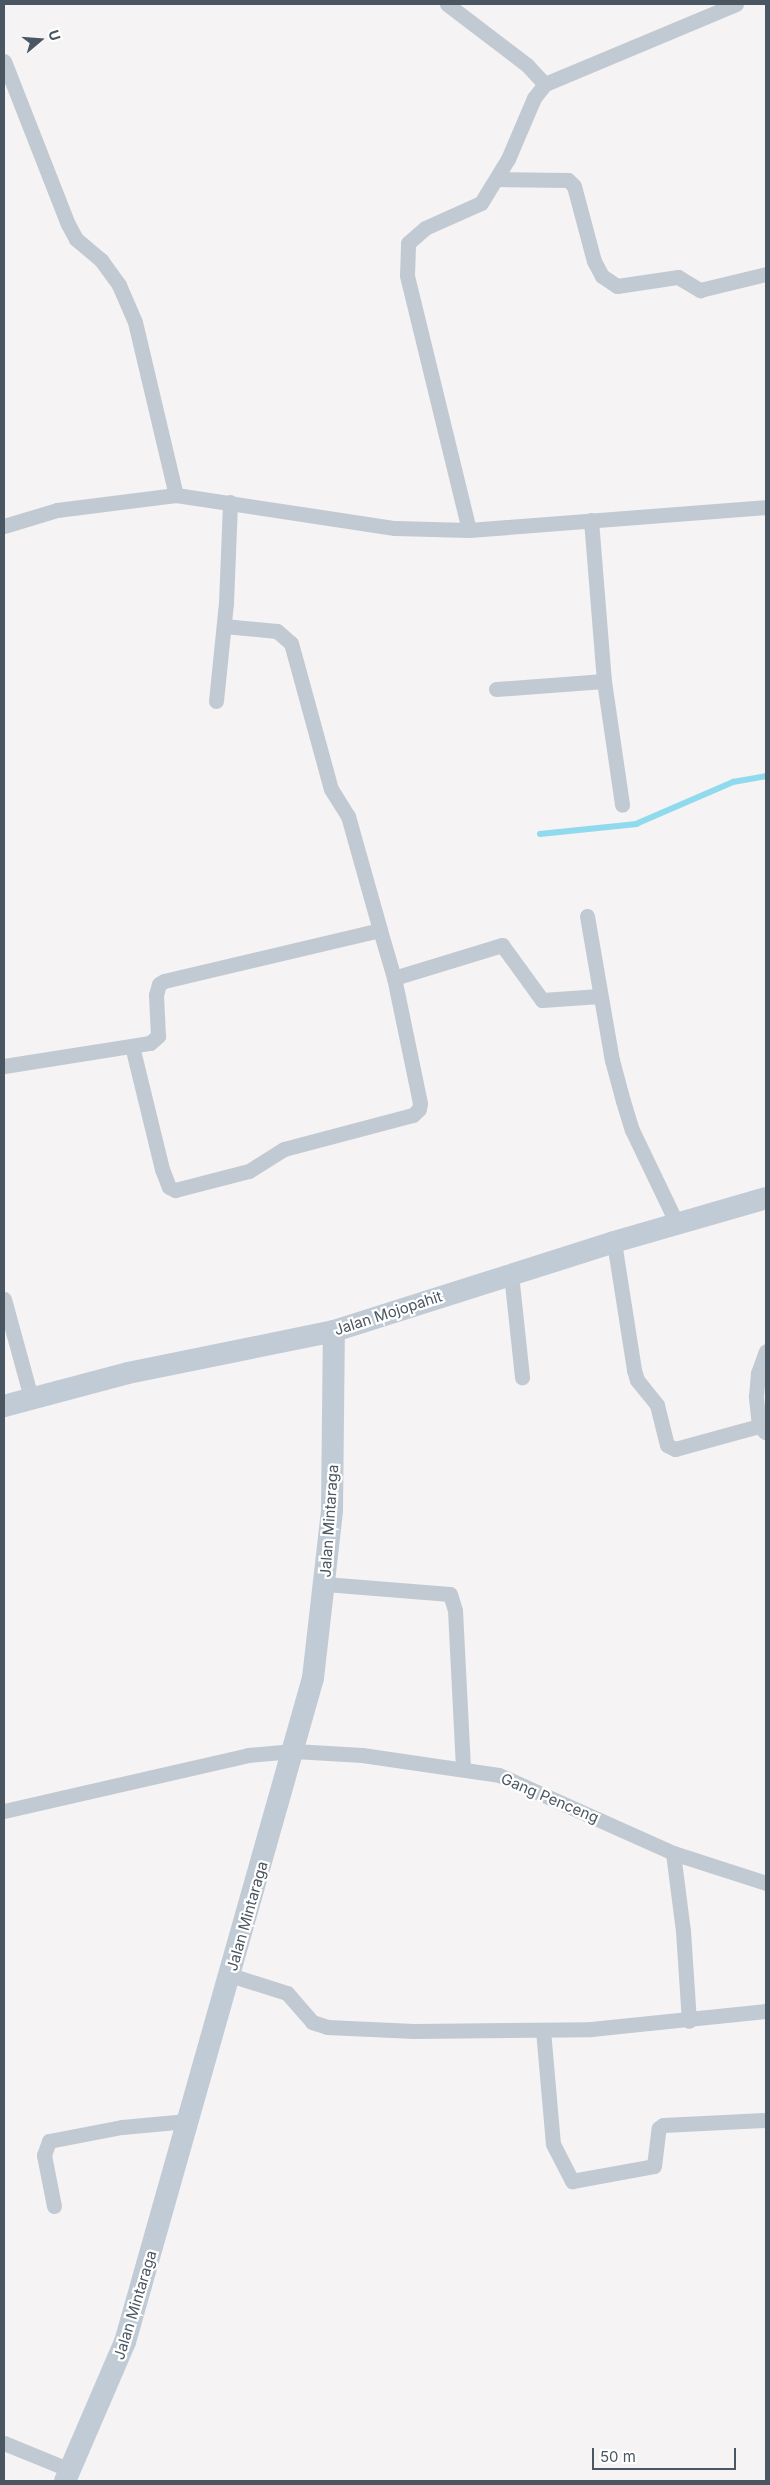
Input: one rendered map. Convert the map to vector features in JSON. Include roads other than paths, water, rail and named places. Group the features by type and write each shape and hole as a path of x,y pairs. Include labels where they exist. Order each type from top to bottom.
{"street":[{"path":"447,4 527,65 545,84"},
{"path":"470,530 407,275 406,256 408,243 414,235 469,211 481,203 498,179 534,98 545,84 736,4"},
{"path":"4,61 68,224 76,239 101,260 119,285 135,322 176,495"},
{"path":"498,179 568,180 574,186 594,261 602,276 617,286 678,277 700,290 766,274"},
{"path":"5,523 57,510 176,495 395,528 470,530 766,507"},
{"path":"216,701 224,626 230,502"},
{"path":"592,520 604,681 622,805"},
{"path":"132,1046 164,1176 173,1190 249,1171 284,1150 413,1114 419,1109 420,1103 394,978 348,816 331,789 291,642 277,631 224,626"},
{"path":"496,690 604,681"},
{"path":"587,916 612,1060 632,1130 676,1224"},
{"path":"4,1066 150,1043 158,1036 156,995 159,984 164,981 380,930"},
{"path":"394,978 502,945 542,1000 600,996"},
{"name":"Jalan Mojopahit","path":"4,1406 128,1373 334,1332 614,1242 766,1198"},
{"path":"614,1242 634,1370 637,1380 657,1405 667,1445 675,1449 763,1430 758,1373 766,1351"},
{"path":"511,1274 522,1377"},
{"path":"4,1299 31,1398"},
{"name":"Jalan Mintaraga","path":"68,2476 124,2342 294,1751 313,1678 325,1584 332,1491 334,1332"},
{"path":"325,1584 450,1594 455,1610 463,1767"},
{"name":"Gang Penceng","path":"4,1811 227,1758 294,1751 463,1767 499,1775 530,1786 673,1853 766,1883"},
{"path":"673,1853 683,1930 688,2021"},
{"path":"230,1975 287,1993 318,2025 414,2031 543,2030 688,2021 766,2011"},
{"path":"543,2030 553,2144 572,2180 654,2166 659,2128 663,2125 766,2120"},
{"path":"54,2206 44,2155 49,2141 122,2127 187,2121"},
{"path":"4,2443 68,2476"}],"waterway":[{"path":"540,834 636,824 733,782 766,776"}]}
